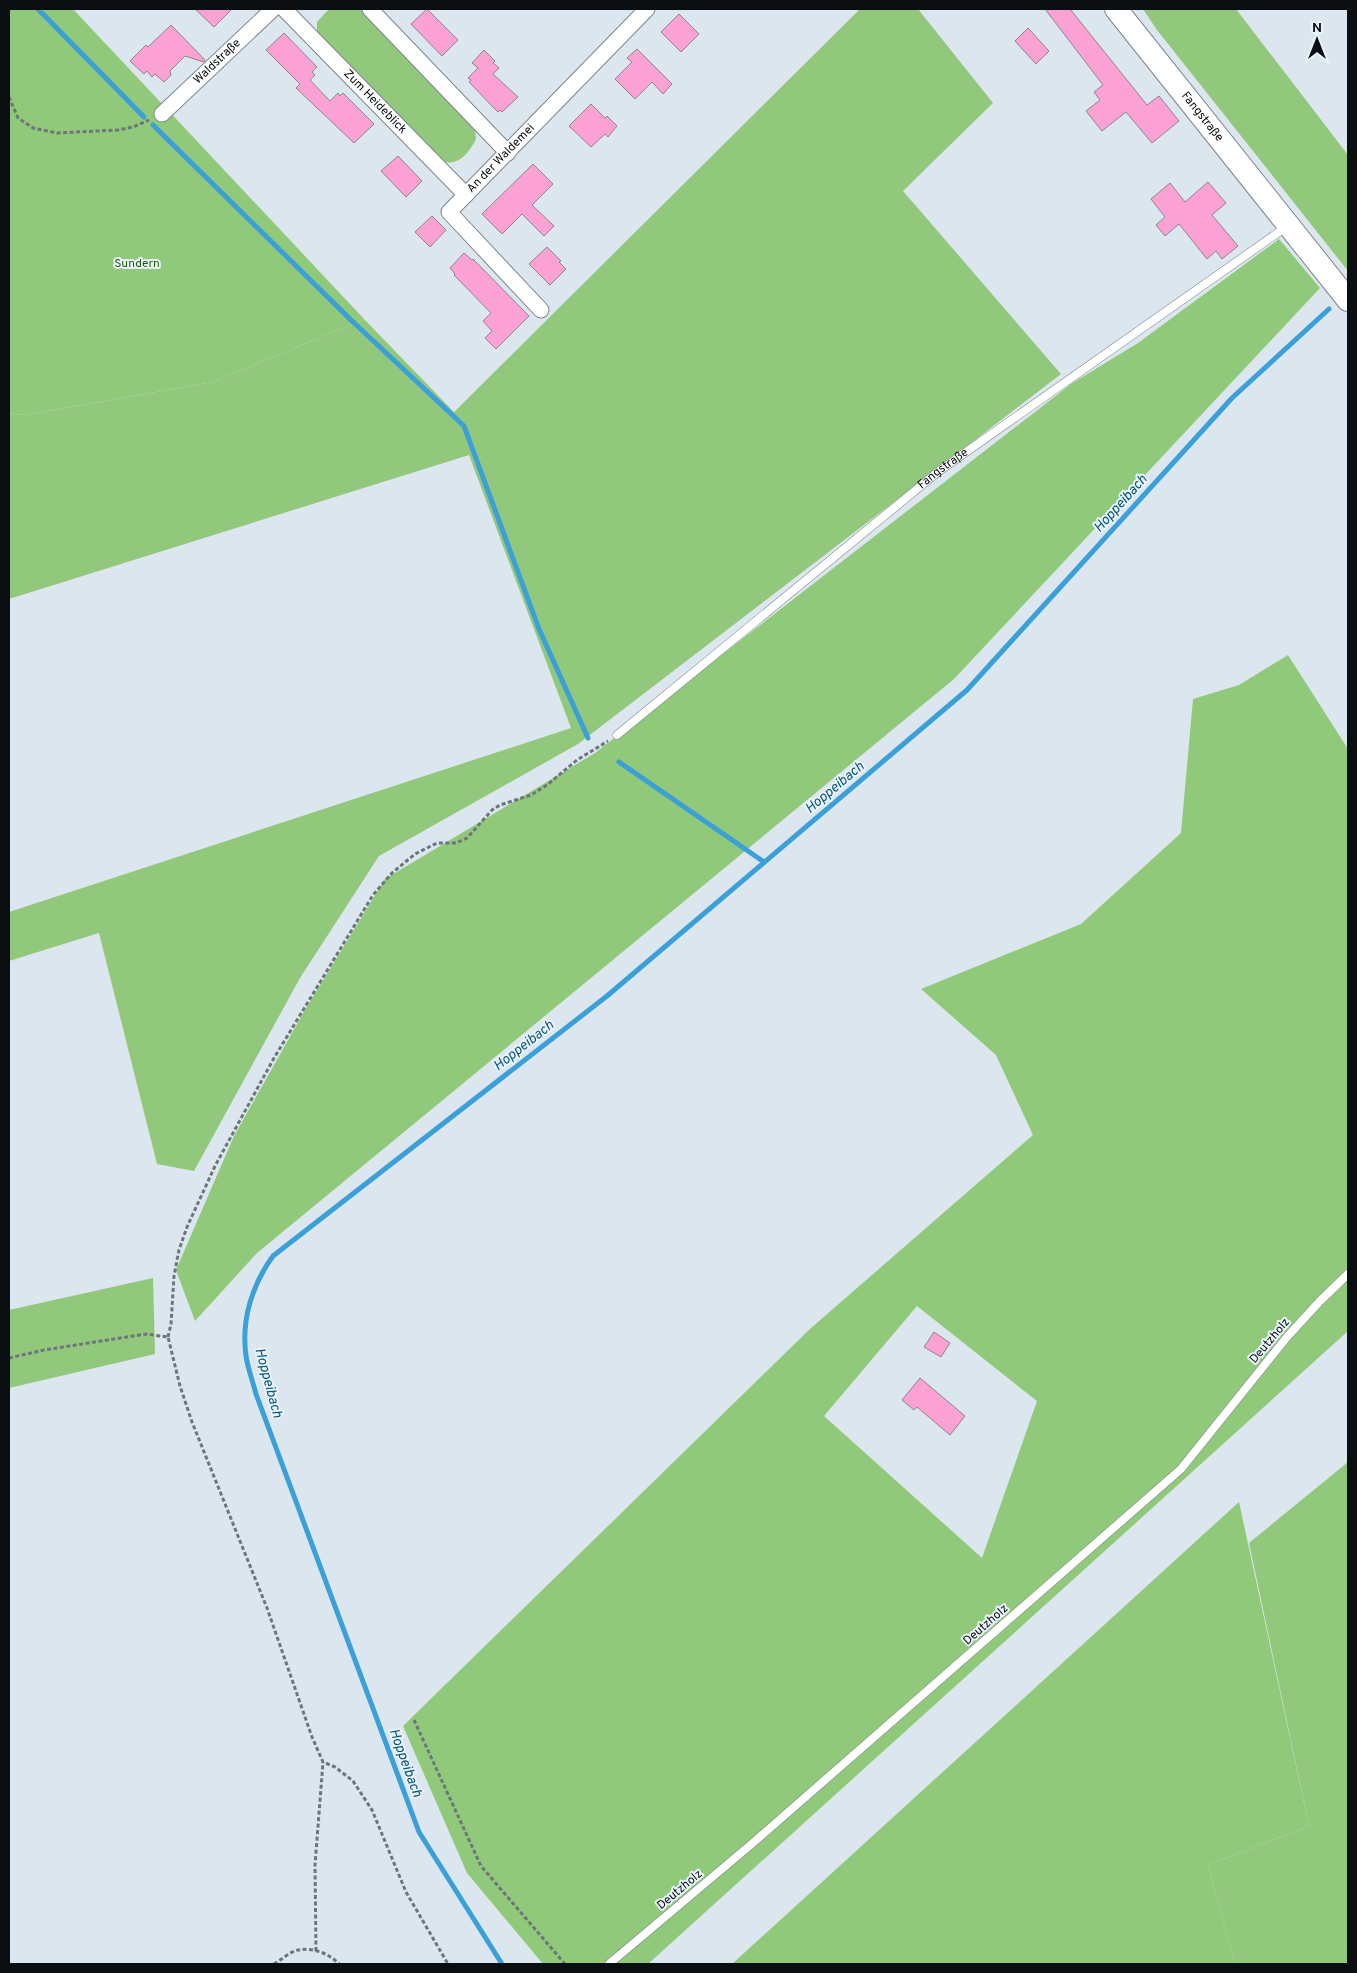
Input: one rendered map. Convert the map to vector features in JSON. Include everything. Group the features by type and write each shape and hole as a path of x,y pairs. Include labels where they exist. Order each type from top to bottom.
{"main road":[{"name":"Fangstraße","path":"1116,9 1348,300"}],"street":[{"name":"Waldstraße","path":"162,114 273,9"},
{"name":"Zum Heideblick","path":"284,9 466,195"},
{"path":"370,9 508,153"},
{"name":"An der Waldemei","path":"541,310 449,212 647,9"}],"lane":[{"name":"Fangstraße","path":"617,735 939,471 1288,226"},
{"name":"Deutzholz","path":"609,1964 754,1842 1181,1469 1287,1337 1348,1274"}],"path":[{"path":"9,97 18,118 33,128 57,133 118,130 133,127 162,114"},
{"path":"316,1951 315,1865 323,1762 312,1737 267,1608 192,1422 180,1386 168,1337 171,1324 174,1276 179,1250 215,1166 274,1058 373,895 392,873 415,854 437,843 456,843 467,838 492,810 500,805 531,795 547,785 577,760 617,735"},
{"path":"9,1358 44,1350 146,1334 168,1337"},
{"path":"414,1720 481,1866 565,1964"},
{"path":"323,1762 335,1767 353,1781 372,1810 406,1892 448,1964"},
{"path":"274,1964 298,1950 316,1951 332,1957 339,1964"}],"green space":[{"name":"Sundern","path":"9,9 73,9 364,319 213,382 25,415 9,413"},
{"path":"329,9 361,9 475,129 476,139 462,158 453,162 441,161 317,35 317,22"},
{"path":"860,9 918,9 993,103 903,191 1061,374 578,744 379,856 300,978 194,1171 157,1164 99,933 9,961 9,912 571,728 469,455 9,599 9,413 25,415 213,382 364,319 454,412"},
{"path":"1143,9 1236,9 1348,155 1348,271 1157,30"},
{"path":"1279,239 1320,288 954,679 257,1253 195,1321 176,1270 234,1136 305,1010 385,879 595,753 1071,384 1138,343"},
{"path":"1288,655 1348,749 1348,1331 648,1964 543,1964 467,1873 403,1726 811,1328 1033,1135 996,1055 921,989 1081,924 1181,833 1193,699 1239,685","holes":["917,1306 1037,1401 982,1558 824,1416"]},
{"path":"153,1278 155,1354 9,1388 9,1310"},
{"path":"1348,1462 1348,1964 1235,1964 1208,1865 1309,1826 1249,1543"},
{"path":"1239,1502 1309,1826 1208,1865 1235,1964 732,1964"}],"building":[{"path":"195,9 232,9 214,27"},
{"path":"427,9 458,40 442,56 411,24"},
{"path":"1045,9 1070,9 1147,105 1159,96 1179,121 1152,143 1126,112 1102,131 1086,111 1100,100 1094,92 1103,85"},
{"path":"679,14 699,34 681,52 661,32"},
{"path":"171,25 205,60 204,62 185,56 170,71 171,75 164,82 155,74 152,77 147,71 144,74 130,61"},
{"path":"1028,28 1049,51 1036,64 1015,41"},
{"path":"284,33 317,67 312,72 315,75 310,80 330,101 338,93 340,96 343,93 374,124 354,143 296,88 300,84 266,50"},
{"path":"637,49 672,84 663,94 652,82 635,99 615,79 632,62 627,58"},
{"path":"484,50 499,68 493,74 518,97 502,112 500,110 498,112 469,82 471,80 468,78 478,68 472,63"},
{"path":"591,104 605,118 607,116 617,126 608,137 605,134 591,147 569,126"},
{"path":"398,156 422,181 406,197 381,171"},
{"path":"533,164 553,184 532,205 554,226 544,236 522,214 502,234 482,214"},
{"path":"1208,182 1226,203 1212,215 1238,246 1222,259 1216,251 1207,259 1179,224 1165,236 1156,225 1165,217 1151,199 1170,183 1185,202"},
{"path":"432,216 446,230 430,247 415,232"},
{"path":"547,247 566,269 550,285 529,264"},
{"path":"464,253 473,259 529,316 496,349 485,338 492,331 483,321 491,313 454,275 450,268"},
{"path":"934,1332 950,1343 941,1357 924,1347"},
{"path":"920,1378 965,1416 950,1435 917,1407 914,1410 902,1400"}],"waterway":[{"path":"38,9 144,117"},
{"path":"153,125 351,320 464,426 539,629 588,738"},
{"name":"Hoppeibach","path":"502,1964 419,1832 256,1394 246,1356 245,1329 250,1303 259,1279 273,1256 607,996 967,690 1232,398 1329,309"},
{"path":"619,762 764,862"}]}
